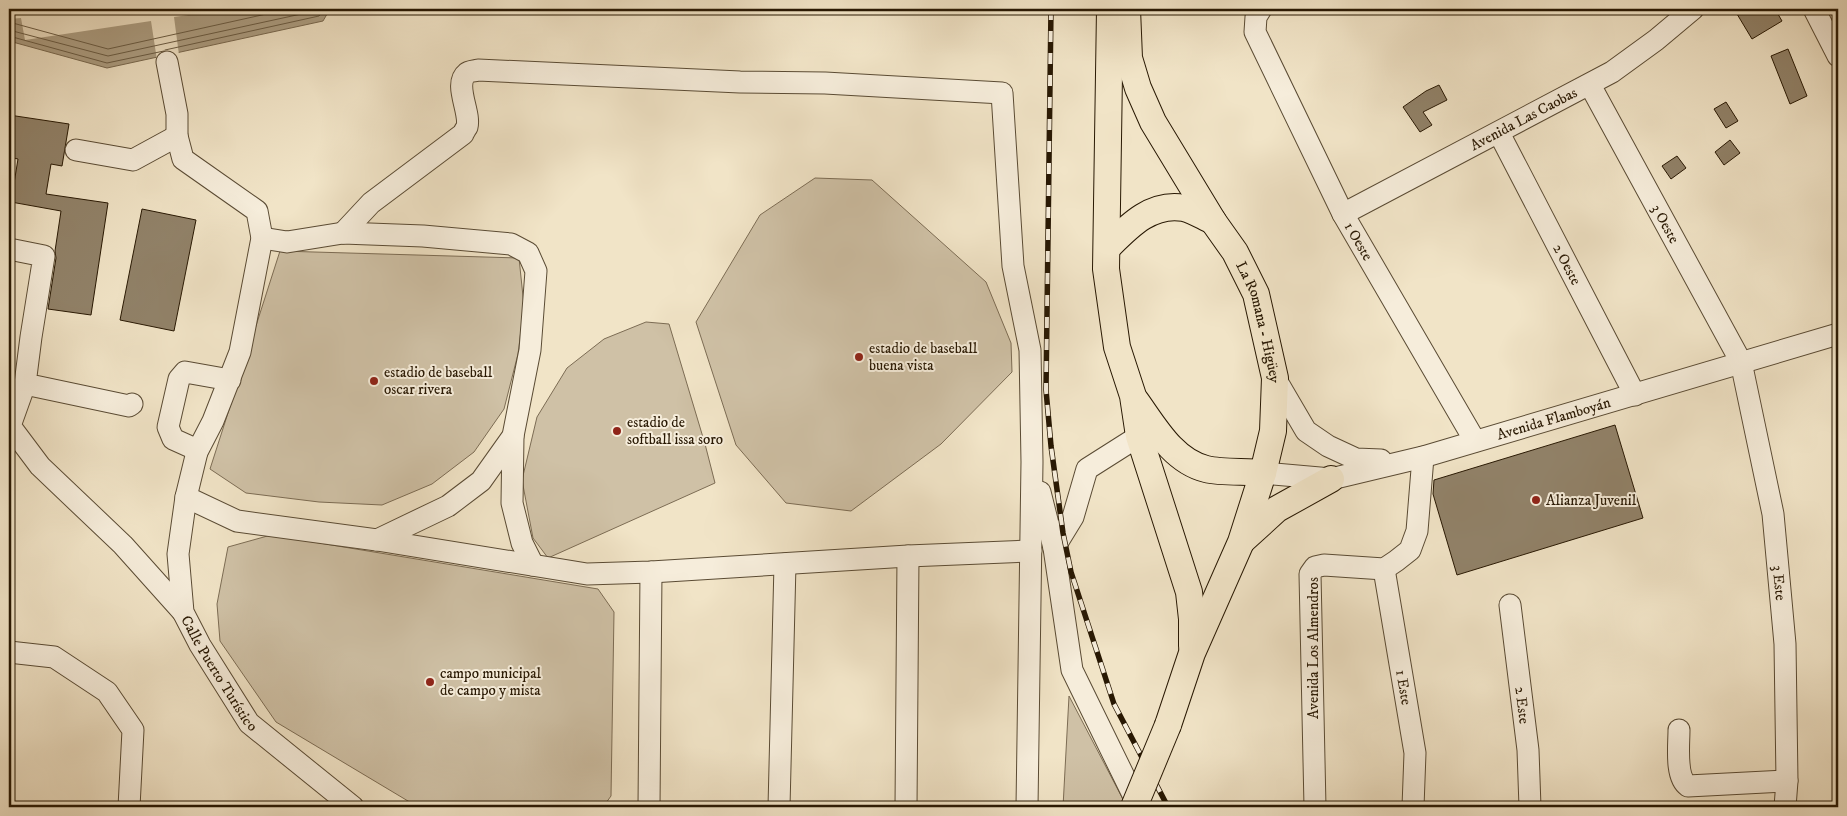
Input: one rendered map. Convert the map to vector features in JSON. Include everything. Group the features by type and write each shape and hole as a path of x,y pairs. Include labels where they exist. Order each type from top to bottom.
{"main road":[{"name":"La Romana - Higüey","path":"1110,9 1106,269 1117,347 1132,396 1139,436 1188,592 1192,619 1192,653"},
{"name":"La Romana - Higüey","path":"1127,9 1129,58 1138,88 1153,122 1213,221 1235,252 1256,294 1275,378 1273,431 1264,472 1241,542 1192,653 1168,726 1134,807"},
{"path":"1107,248 1127,228 1159,208 1184,208 1213,221"},
{"path":"1132,396 1166,442 1185,460 1206,469 1264,472"},
{"path":"1241,542 1277,509 1332,479"}],"street":[{"name":"1 Oeste","path":"1261,9 1256,17 1255,32 1343,214 1475,441"},
{"name":"Avenida Las Caobas","path":"1343,214 1590,85 1634,57 1693,9"},
{"path":"1814,9 1838,56"},
{"path":"167,62 177,114 177,136 183,159 257,211 262,238 287,242 343,233 423,236 512,244 528,253 536,271 530,350 513,436 512,503 522,542 533,566"},
{"path":"343,233 371,203 463,134 467,127 467,119 461,87 467,73 478,70 731,82 825,83 1002,93 1013,266 1030,350 1032,462 1027,807"},
{"name":"3 Oeste","path":"1590,85 1741,362"},
{"name":"2 Oeste","path":"1499,133 1635,395"},
{"path":"76,150 133,160 177,136"},
{"name":"Calle Puerto Turístico","path":"262,238 240,352 214,421 197,452 186,497 178,554 183,612 200,645 249,723 353,807"},
{"path":"9,249 44,256 25,384 10,426 40,466 123,545 183,612"},
{"name":"Avenida Flamboyán","path":"1264,472 1332,479 1414,459 1838,334"},
{"name":"3 Este","path":"1741,362 1773,514 1785,644 1787,781 1785,807"},
{"path":"197,452 193,448 172,439 168,427 179,379 185,372 230,380"},
{"path":"1275,378 1306,431 1328,446 1356,459 1414,459 1417,531 1410,550 1384,569"},
{"path":"25,384 128,406 132,404"},
{"path":"377,540 448,506 481,481 513,436"},
{"path":"1054,548 1073,518 1087,470 1139,436"},
{"path":"1032,462 1054,548 1072,670 1139,807"},
{"path":"186,497 237,521 377,540 587,574 1031,551"},
{"path":"906,807 908,556"},
{"path":"779,807 785,564"},
{"name":"Avenida Los Almendros","path":"1315,807 1310,574 1315,566 1324,565 1384,569"},
{"name":"1 Este","path":"1384,569 1415,753 1413,807"},
{"path":"649,807 651,572"},
{"name":"2 Este","path":"1510,605 1528,750 1530,807"},
{"path":"9,652 54,657 107,692 133,730 129,807"},
{"path":"1679,730 1680,772 1683,781 1688,786 1787,781"}],"shaded area":[{"name":"estadio de baseball buena vista","path":"815,178 872,180 986,282 1011,343 1012,372 941,444 851,511 786,503 736,445 696,322 760,215"},
{"name":"estadio de baseball oscar rivera","path":"280,251 519,258 524,306 518,354 504,409 474,452 432,484 382,505 319,502 246,493 210,469"},
{"name":"estadio de softball issa soro","path":"646,322 669,324 715,483 548,558 533,538 522,480 537,417 567,368 604,339"},
{"name":"campo municipal de campo y mista","path":"271,535 598,589 614,612 611,796 603,807 418,807 276,722 220,641 217,604 228,547"},
{"path":"1069,696 1127,807 1063,807"}],"water":[{"path":"9,9 330,9 323,21 107,68 9,41"}],"pier":[{"path":"9,9 231,9 174,17 179,55 157,60 151,21 25,40 21,18 9,19"}],"building":[{"path":"1734,9 1775,9 1782,21 1752,39"},
{"path":"1788,49 1807,96 1790,104 1771,56"},
{"path":"1439,85 1447,100 1423,112 1432,125 1420,132 1403,107 1426,91"},
{"path":"1726,102 1738,121 1726,128 1714,109"},
{"path":"9,115 69,124 62,166 51,164 46,194 108,203 91,315 48,309 61,211 11,202 18,159 9,157"},
{"path":"1730,140 1740,153 1724,165 1715,152"},
{"path":"1677,156 1686,168 1671,179 1662,166"},
{"path":"142,209 196,220 174,331 120,320"},
{"name":"Alianza Juvenil","path":"1615,425 1643,518 1457,575 1433,494 1434,480"}],"railway":[{"path":"1051,9 1046,390 1051,446 1063,533 1071,572 1114,704 1168,807"}],"place":[{"name":"estadio de baseball buena vista","path":"859,357"},
{"name":"estadio de baseball oscar rivera","path":"374,381"},
{"name":"estadio de softball issa soro","path":"617,431"},
{"name":"Alianza Juvenil","path":"1536,500"},
{"name":"campo municipal de campo y mista","path":"430,682"}]}
